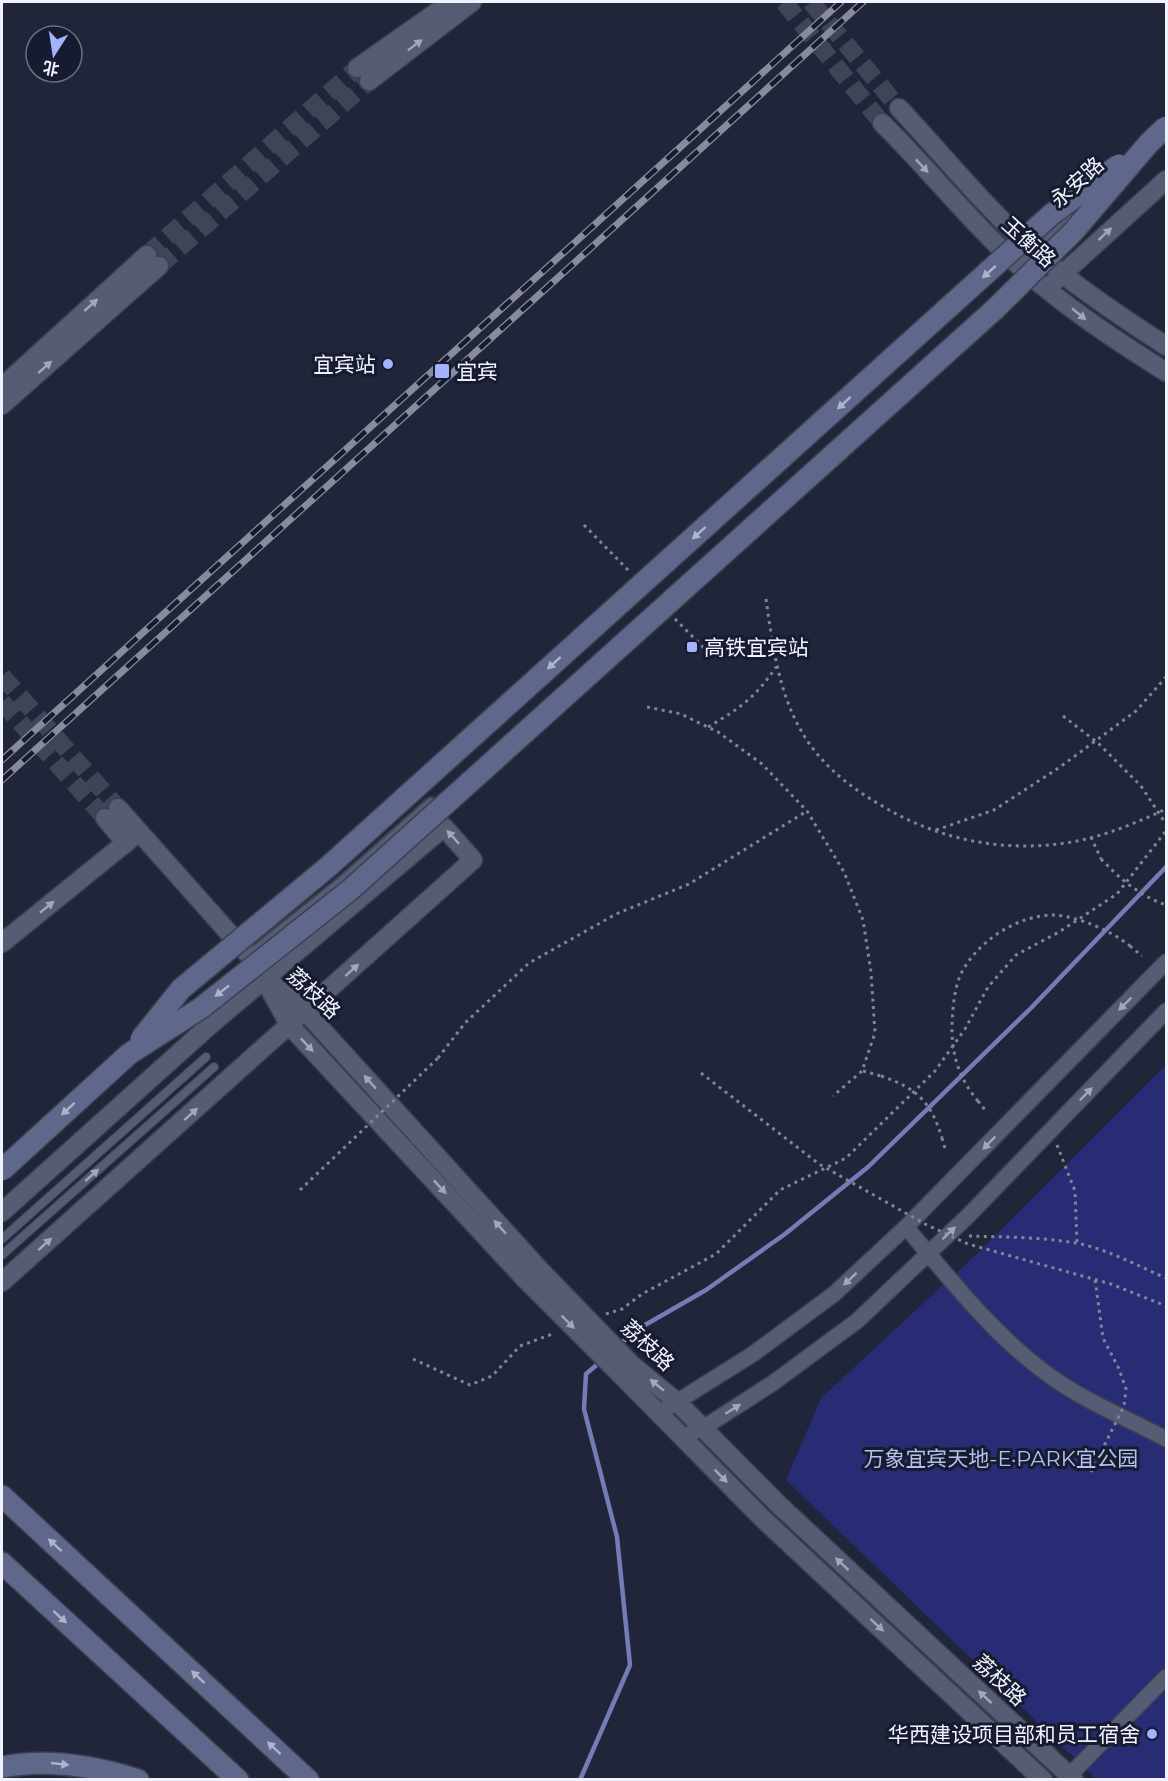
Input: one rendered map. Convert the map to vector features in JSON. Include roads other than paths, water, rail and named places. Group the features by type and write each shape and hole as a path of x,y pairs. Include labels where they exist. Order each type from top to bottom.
{"main road":[{"path":"129,1054 201,1008 350,890 995,309 1073,232 1167,128"},
{"path":"2,1170 129,1054 181,989 329,866 1052,214 1158,138"},
{"path":"2,1496 308,1779"},
{"path":"2,1563 238,1779"},
{"path":"2,1767 52,1763 96,1769 138,1779"}],"street":[{"path":"451,2 363,74 472,2"},
{"name":"玉衡路","path":"899,108 1035,251 1062,274 1127,321 1167,346"},
{"name":"玉衡路","path":"882,123 981,229 1023,269 1104,332 1167,372"},
{"name":"永安路","path":"1023,269 1035,251 1158,138"},
{"path":"1047,288 1167,180"},
{"path":"2,387 153,260 2,405"},
{"path":"249,956 342,882 1023,269"},
{"path":"112,813 249,956 265,978"},
{"path":"2,1212 265,978 444,827 473,860 2,1282"},
{"path":"2,944 133,837"},
{"path":"658,1413 753,1354 834,1294 906,1227 1167,962"},
{"name":"荔枝路","path":"265,978 305,1011 533,1275"},
{"name":"荔枝路","path":"265,978 290,1026 626,1370 658,1413 763,1519 1043,1779"},
{"path":"682,1437 703,1428 773,1383 857,1321 928,1254 1167,1011"},
{"path":"906,1227 978,1309 1014,1346 1048,1375 1080,1396 1167,1439"},
{"name":"荔枝路","path":"626,1370 677,1402 778,1504 1070,1778"},
{"path":"1070,1778 1167,1677"}],"lane":[{"path":"2,1239 206,1057"},
{"path":"2,1255 214,1066"}],"waterway":[{"path":"620,1344 638,1329 706,1290 785,1234 868,1167 1031,1008 1166,867"},
{"path":"580,1780 630,1665 617,1537 584,1409 586,1374 600,1362"}],"tunnel":[{"path":"784,2 882,123"},
{"path":"811,2 899,108"},
{"path":"147,255 357,68"},
{"path":"159,266 369,81"},
{"path":"2,676 118,808"},
{"path":"2,702 105,818"}],"railway":[{"path":"2,760 841,2"},
{"path":"2,780 863,2"}],"place":[{"name":"宜宾站","path":"388,364"},
{"name":"宜宾","path":"442,371"},
{"name":"高铁宜宾站","path":"692,647"},
{"name":"华西建设项目部和员工宿舍","path":"1152,1734"}],"park label":[{"name":"万象宜宾天地-E·PARK宜公园","path":"1001,1458"}]}
